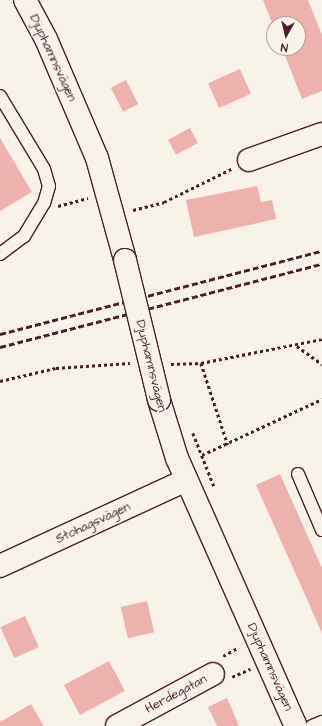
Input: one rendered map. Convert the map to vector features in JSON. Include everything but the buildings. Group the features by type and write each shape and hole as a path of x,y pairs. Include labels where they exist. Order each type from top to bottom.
{"street":[{"name":"Djuphamnsvägen","path":"25,0 46,39 97,158 125,260 159,400 186,480 296,726"},
{"path":"249,160 322,134"},
{"name":"Stohagsvägen","path":"0,566 186,480"},
{"name":"Herdegatan","path":"117,726 214,674"}],"lane":[{"path":"0,96 44,169 49,186 44,203 24,236 0,254"},
{"path":"298,474 322,530"},
{"path":"312,726 322,722"}],"path":[{"path":"130,210 164,202 249,160"},
{"path":"61,207 88,198"},
{"path":"165,364 201,363 322,339"},
{"path":"296,345 322,364"},
{"path":"0,381 56,368 135,363"},
{"path":"201,363 228,445"},
{"path":"202,455 228,445 322,399"}],"railway":[{"path":"0,334 322,251"},
{"path":"0,347 322,264"}]}
